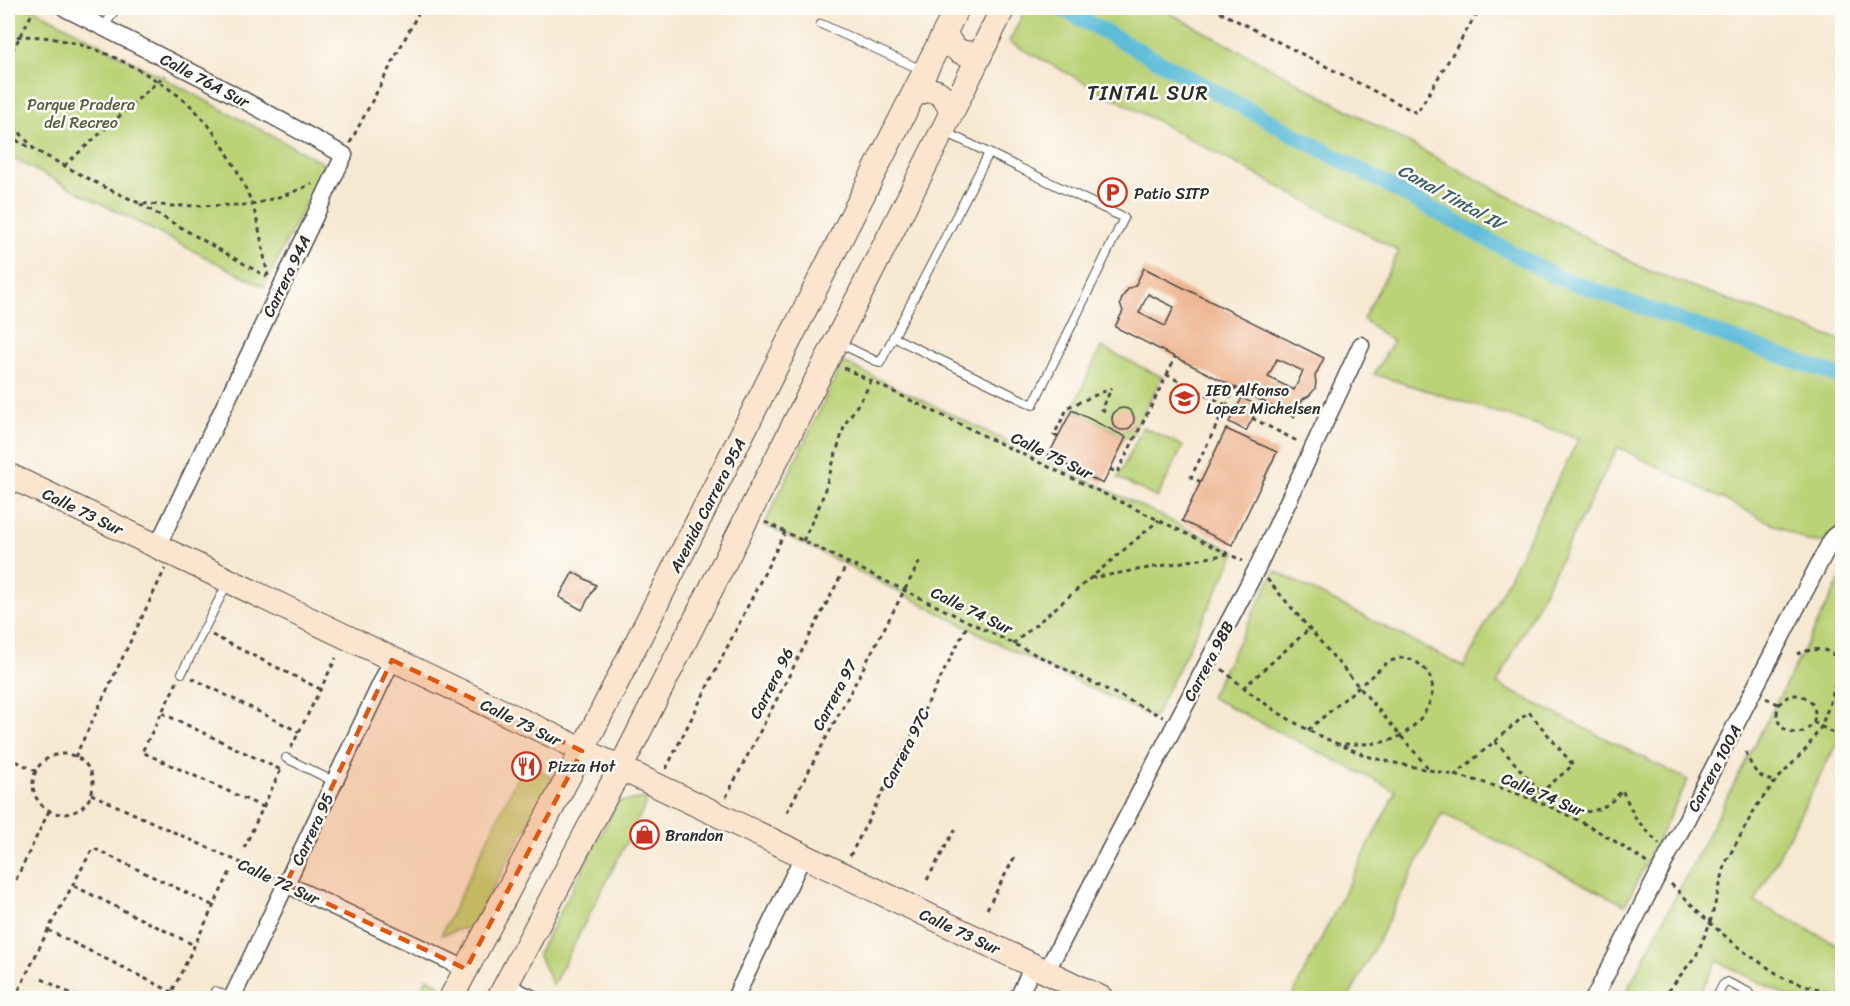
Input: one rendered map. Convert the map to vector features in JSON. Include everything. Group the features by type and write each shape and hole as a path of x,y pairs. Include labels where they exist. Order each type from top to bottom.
{"main road":[{"path":"502,992 836,352 1003,8"},
{"path":"948,16 948,41 961,53 981,52"},
{"name":"Avenida Carrera 95A","path":"451,999 582,751 915,94 948,16"},
{"path":"915,94 924,90 935,91 944,97 948,121"},
{"name":"Calle 73 Sur","path":"8,475 1101,999"}],"street":[{"name":"Calle 76A Sur","path":"65,8 105,27 344,155"},
{"name":"Carrera 94A","path":"165,550 275,281 344,155"},
{"name":"Carrera 98B","path":"1018,999 1040,969 1176,723 1257,568 1361,345"},
{"name":"Carrera 100A","path":"1594,999 1838,534"},
{"name":"Carrera 95","path":"232,999 392,660"},
{"path":"735,999 803,856"},
{"name":"Calle 72 Sur","path":"286,884 466,969"},
{"path":"502,992 531,999"}],"lane":[{"path":"105,27 116,8"},
{"path":"821,24 926,72"},
{"path":"893,337 1034,405 1125,218 989,153 948,121"},
{"path":"836,352 880,363 989,153"},
{"path":"182,673 229,581"},
{"path":"286,758 335,782"},
{"path":"1716,999 1727,982 1748,993 1752,998"},
{"path":"215,991 232,999"}],"path":[{"path":"8,59 35,8"},
{"path":"344,155 421,8"},
{"path":"1212,8 1417,113 1480,8"},
{"path":"8,38 20,35 77,43 113,57 158,82 191,107 213,132 232,161 252,205 275,281"},
{"path":"64,166 176,65"},
{"path":"8,119 35,150"},
{"path":"8,136 139,203 275,281"},
{"path":"139,203 170,206 252,205 315,183 331,182"},
{"name":"Calle 75 Sur","path":"836,352 871,381 1257,568"},
{"path":"1110,469 1117,473 1175,357"},
{"path":"1167,375 1236,410"},
{"path":"803,541 821,502 845,424 871,381"},
{"path":"1058,437 1054,435 1068,408 1112,388 1101,409 1105,411"},
{"path":"1201,482 1191,477 1236,388"},
{"path":"1252,418 1297,441"},
{"name":"Calle 74 Sur","path":"758,519 1176,723"},
{"path":"1013,644 1159,520"},
{"path":"657,787 785,532"},
{"path":"75,757 165,550"},
{"path":"1089,579 1228,554"},
{"name":"Carrera 97","path":"787,812 903,590 921,560"},
{"name":"Carrera 96","path":"717,815 848,563"},
{"path":"1257,568 1429,770"},
{"name":"Carrera 97C","path":"841,874 969,622"},
{"path":"1243,688 1308,630"},
{"path":"203,631 320,689"},
{"path":"1797,654 1824,649 1840,660"},
{"path":"1663,999 1697,954 1710,923 1726,862 1756,807 1776,781 1806,749 1821,727 1832,697 1842,651"},
{"name":"Calle 74 Sur","path":"1210,658 1266,706 1338,744 1369,756 1487,784 1532,800 1612,840 1660,873 1710,923 1743,951 1785,980 1842,996"},
{"path":"1308,730 1388,662 1401,658 1413,660 1423,667 1432,683 1432,695 1414,727 1390,740 1338,744"},
{"path":"263,807 142,752 182,673 299,732"},
{"path":"1792,695 1804,696 1813,705 1815,712 1813,722 1808,728 1797,733 1786,729 1781,725 1777,714 1781,702 1792,695"},
{"path":"162,712 281,770"},
{"path":"1454,776 1529,712 1573,765 1532,800"},
{"path":"1813,722 1842,738"},
{"path":"1495,741 1541,792"},
{"path":"1746,752 1756,772 1766,780 1776,781"},
{"path":"66,754 75,757 89,770 92,778 91,794 86,803 72,812 64,814 49,811 36,798 33,780 36,771 41,764 57,755 66,754"},
{"path":"8,757 36,771"},
{"path":"1554,810 1579,812 1602,809 1613,802 1622,790 1642,827 1660,846 1671,852"},
{"name":"Calle 72 Sur","path":"91,794 286,884"},
{"path":"8,896 49,811"},
{"path":"927,880 957,826"},
{"path":"15,999 48,930 93,848 214,906"},
{"path":"987,909 1015,856"},
{"path":"169,999 230,872"},
{"path":"74,886 194,945"},
{"path":"48,930 172,992"},
{"path":"42,979 80,999"}],"highlighted area":[{"path":"392,660 582,751 466,969 286,884"}],"green space":[{"name":"Parque Pradera del Recreo","path":"8,8 32,8 325,164 264,287 8,156"},
{"path":"1026,8 1161,8 1647,270 1842,341 1842,544 1807,541 1618,447 1497,684 1688,780 1625,905 1442,813 1349,998 1291,998 1396,791 1210,697 1275,571 1464,667 1579,438 1374,374 1393,342 1363,319 1399,251 1009,42"},
{"path":"1101,347 1162,377 1130,439 1072,410","holes":["1121,409 1128,410 1133,415 1133,425 1127,430 1117,428 1113,423 1113,416"]},
{"path":"843,362 1236,552 1154,718 1009,649 764,525"},
{"path":"1143,427 1183,446 1157,498 1118,478"},
{"path":"1842,576 1842,733 1755,902 1842,947 1842,998 1791,998 1717,961 1697,998 1623,998"},
{"path":"528,755 538,759 536,767 553,779 472,926 441,935"},
{"path":"648,798 553,985 538,954 618,802"},
{"path":"427,978 440,985 433,998 416,998"}],"building":[{"path":"1144,268 1324,358 1315,376 1315,389 1303,399 1294,417 1115,327 1123,311 1120,304 1123,296 1128,289 1135,286","holes":["1148,294 1174,307 1165,326 1139,313","1277,359 1303,371 1294,390 1268,377"]},
{"path":"1242,398 1259,406 1246,431 1229,422"},
{"path":"1123,408 1131,411 1134,419 1131,427 1123,430 1115,427 1112,419 1115,411"},
{"path":"1072,410 1126,437 1103,484 1048,456"},
{"path":"1226,429 1277,452 1232,545 1182,521"},
{"path":"573,572 596,585 582,610 559,597"}],"waterway":[{"name":"Canal Tintal IV","path":"1061,8 1557,277 1842,377"}],"place":[{"name":"Patio SITP","path":"1113,193"},
{"name":"IED Alfonso Lopez Michelsen","path":"1185,399"},
{"name":"Pizza Hot","path":"527,766"},
{"name":"Brandon","path":"644,835"}],"district":[{"name":"TINTAL SUR","path":"1148,93"}]}
